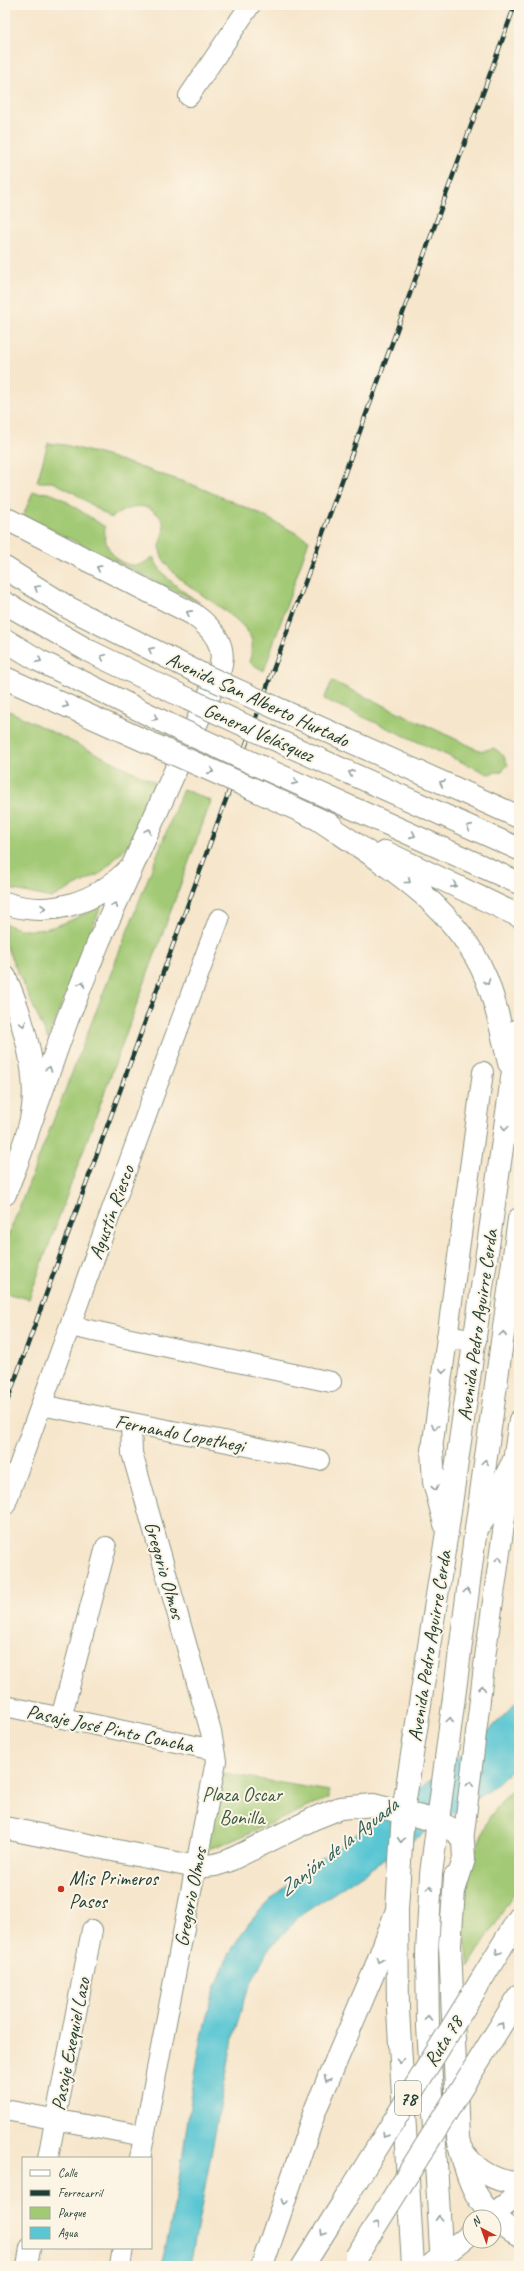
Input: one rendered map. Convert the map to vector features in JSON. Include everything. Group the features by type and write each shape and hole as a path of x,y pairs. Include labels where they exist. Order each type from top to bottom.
{"main road":[{"path":"5,518 193,614 212,630 221,647 222,666 132,866 67,1020 5,1194"},
{"name":"Avenida San Alberto Hurtado","path":"5,568 68,608 199,673 517,817"},
{"name":"General Velásquez","path":"5,603 89,651 188,699 512,846"},
{"name":"General Velásquez","path":"5,640 45,664 174,727 510,879"},
{"path":"5,678 318,819 511,913"},
{"path":"318,819 414,886 436,906 463,937 480,964 491,992 513,1076"},
{"path":"5,903 29,908 47,909 79,903 108,888 132,866"},
{"path":"5,977 20,1013 30,1055 32,1076 32,1119"},
{"name":"Avenida Pedro Aguirre Cerda","path":"413,2266 398,2010 397,1910 403,1812 406,1783 447,1532 519,1029"},
{"name":"Avenida Pedro Aguirre Cerda","path":"438,2263 427,1989 428,1913 450,1833 445,1759 519,1219"},
{"path":"448,1337 475,1340"},
{"path":"432,1449 434,1482 447,1532"},
{"path":"475,1536 513,1462"},
{"path":"5,1828 196,1867 215,1865 228,1861 314,1818 340,1808 376,1805 403,1812 450,1833 453,1858 454,1891 450,1945 460,2148 470,2184 486,2209"},
{"path":"262,2266 316,2108 373,1974 397,1910"},
{"name":"Ruta 78","path":"303,2266 519,1918"},
{"name":"Ruta 78","path":"353,2262 519,1996"},
{"path":"460,2148 472,2163 487,2174 505,2181 519,2183"},
{"path":"500,2209 519,2194"},
{"path":"502,2223 519,2235"},
{"path":"438,2263 462,2241"}],"street":[{"path":"189,96 250,5"},
{"name":"Agustín Riesco","path":"5,1505 219,919"},
{"name":"Avenida Pedro Aguirre Cerda","path":"432,1449 483,1072"},
{"path":"70,1326 331,1382"},
{"name":"Fernando Lopethegi","path":"41,1405 319,1460"},
{"name":"Avenida Pedro Aguirre Cerda","path":"450,1833 477,1727 519,1420"},
{"name":"Gregorio Olmos","path":"131,1423 132,1453 216,1761 140,2157"},
{"path":"61,1718 106,1547"},
{"name":"Pasaje José Pinto Concha","path":"5,1706 214,1750"},
{"name":"Pasaje Exequiel Lazo","path":"48,2157 92,1930"},
{"path":"5,2110 144,2136"},
{"path":"27,2266 30,2249"},
{"path":"120,2266 123,2249"}],"green space":[{"path":"48,443 65,445 110,457 196,486 256,512 309,540 264,671 249,662 252,644 251,638 246,630 228,613 181,579 173,572 165,561 161,555 160,549 164,526 160,517 155,512 150,508 138,507 127,509 111,518 71,491 53,482 37,482"},
{"path":"33,492 49,493 61,498 105,527 106,541 109,548 118,559 124,563 139,565 153,557 167,578 200,603 23,516"},
{"path":"332,681 481,751 494,748 503,755 508,765 502,771 488,774 324,699"},
{"path":"5,709 159,784 130,843 101,873 51,898 10,889 5,885"},
{"path":"183,789 211,801 29,1299 5,1293 5,1244"},
{"path":"102,904 48,1039 5,944 5,923 16,928 29,930 42,929 68,922"},
{"name":"Plaza Oscar Bonilla","path":"222,1773 329,1791 329,1798 231,1841 202,1851"},
{"path":"519,1780 519,1885 469,1966 462,1918 472,1859 488,1819"}],"water":[{"name":"Zanjón de la Aguada","path":"519,1699 519,1763 492,1788 298,1917 266,1953 247,1992 234,2033 190,2266 161,2266 176,2197 194,2080 208,2010 220,1976 235,1944 260,1910 290,1882 443,1770 482,1737"}],"railway":[{"path":"5,1407 515,5"}],"place":[{"name":"Mis Primeros Pasos","path":"61,1889"}]}
